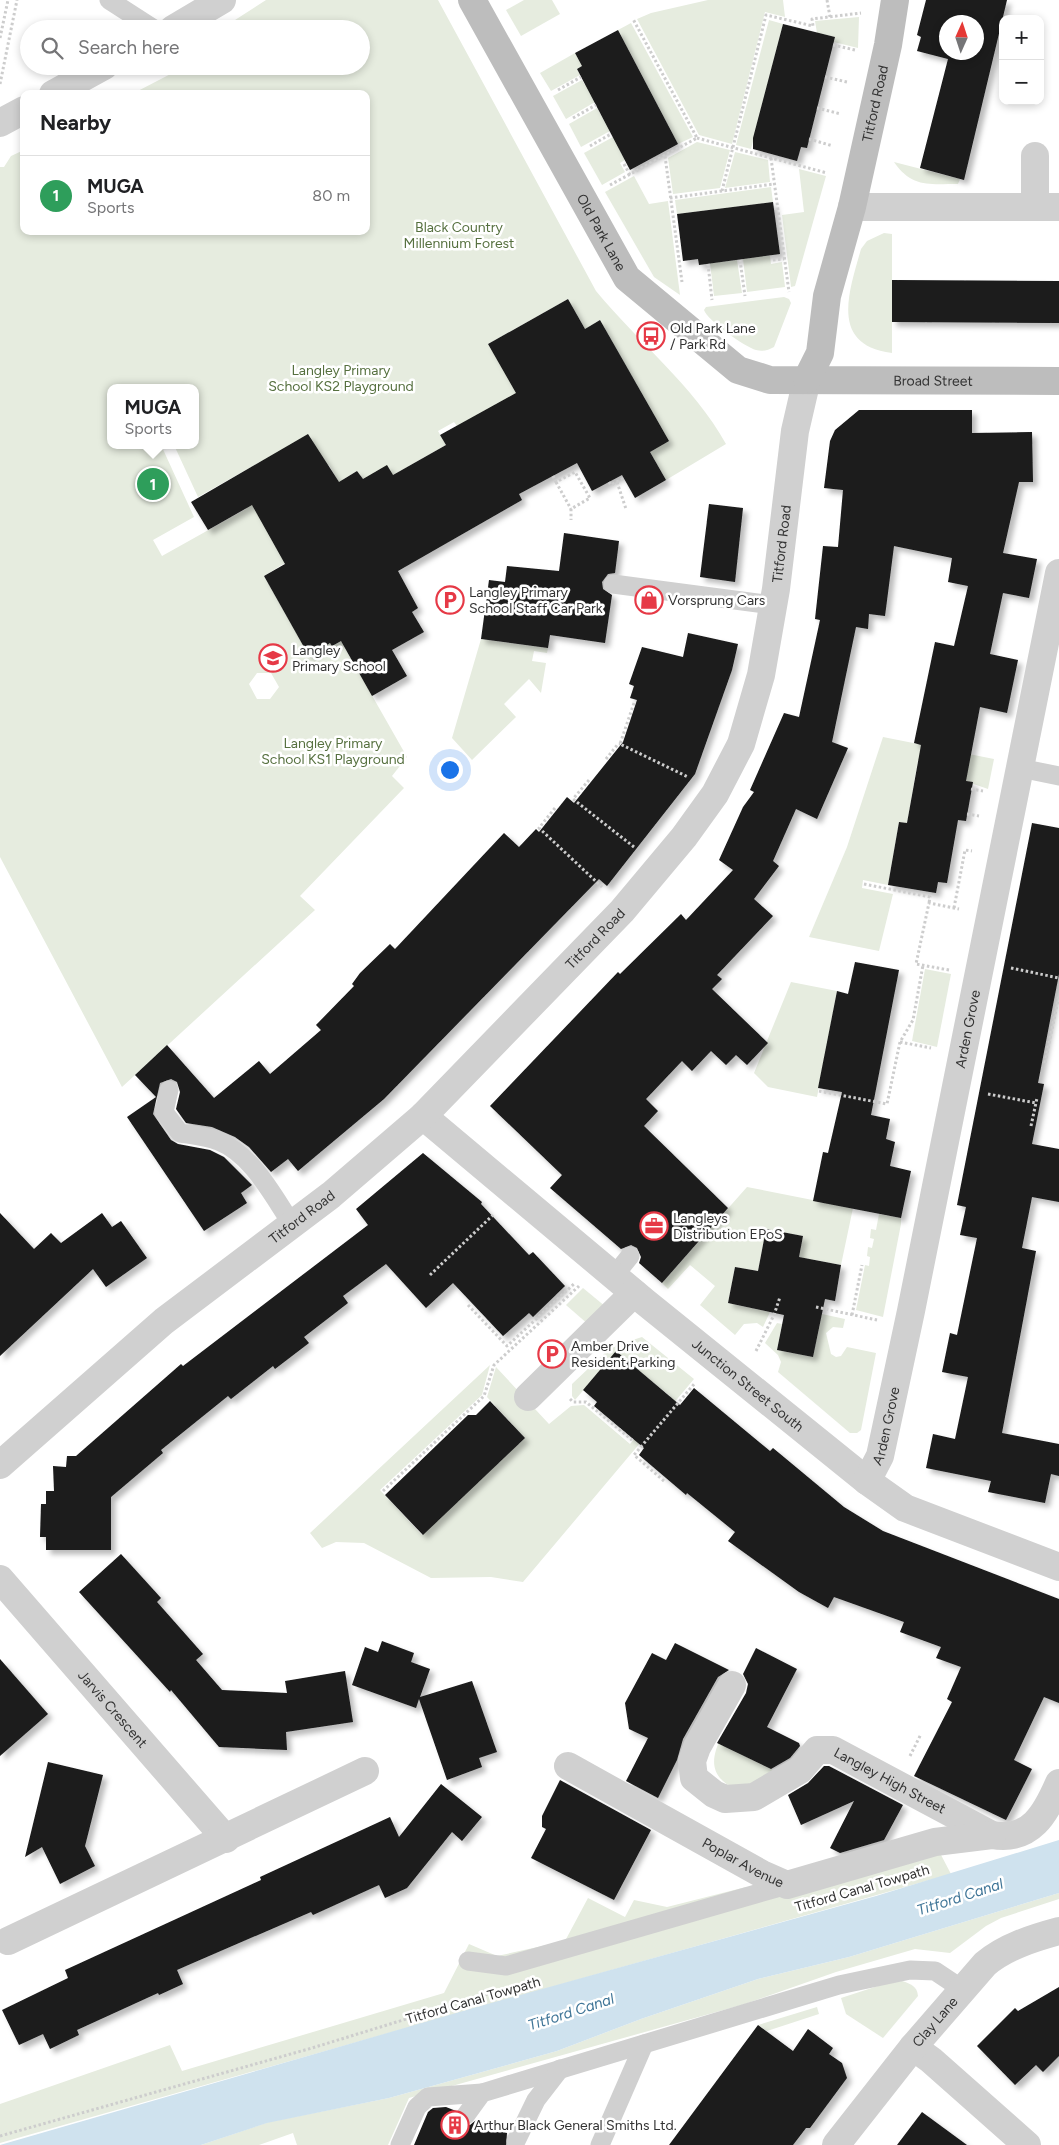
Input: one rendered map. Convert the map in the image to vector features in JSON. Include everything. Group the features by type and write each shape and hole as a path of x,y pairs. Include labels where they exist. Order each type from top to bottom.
{"main road":[{"name":"Old Park Lane","path":"472,0 626,278 738,370 770,380 807,379"},
{"name":"Titford Road","path":"807,379 820,353 827,296 852,207 888,45 895,0"},
{"name":"Broad Street","path":"807,379 1059,381"}],"street":[{"path":"188,20 222,0"},
{"path":"60,90 88,75"},
{"path":"0,123 20,112"},
{"path":"852,207 1047,207 1035,156"},
{"name":"Titford Road","path":"0,1465 164,1322 331,1195 423,1116 622,912 684,837 715,794 741,744 761,675 774,605 795,431 807,379"},
{"name":"Arden Grove","path":"867,1482 880,1456 944,1151 1020,768 1054,619 1059,573"},
{"name":"Junction Street South","path":"423,1116 622,1266 634,1293 867,1482 905,1508 1059,1567"},
{"path":"528,1397 634,1293"},
{"name":"Jarvis Crescent","path":"0,1579 226,1839"},
{"name":"Langley High Street","path":"732,1685 697,1747 692,1761 694,1778 714,1794 725,1799 754,1797 800,1770 818,1750 833,1750 992,1834"},
{"name":"Poplar Avenue","path":"568,1766 762,1874 787,1885 935,1842 992,1834"},
{"path":"8,1941 226,1839 364,1771"},
{"path":"992,1834 1009,1836 1038,1823 1050,1805 1059,1783"},
{"name":"Clay Lane","path":"836,2145 912,2047 962,1989 995,1956 1034,1939 1059,1932"},
{"path":"912,2047 931,2060 1027,2145"}],"lane":[{"path":"110,0 140,20"},
{"path":"613,584 774,605"},
{"path":"1020,768 1059,776"},
{"path":"169,1090 164,1112 180,1133 219,1141 235,1150 250,1165 292,1224"},
{"path":"468,1961 506,1966 787,1885"},
{"path":"400,2145 417,2107 428,2097 482,2093 839,1985 910,1970 935,1971 962,1989"},
{"path":"600,2145 644,2044"},
{"path":"516,2141 536,2100 560,2069"},
{"path":"466,2116 482,2093"}],"path":[{"path":"0,38 8,0"},
{"path":"0,84 18,0"},
{"path":"827,0 830,17"},
{"path":"722,191 766,15 813,26 812,19 864,12"},
{"path":"633,19 697,138"},
{"path":"833,45 864,53"},
{"path":"825,76 856,84"},
{"path":"556,92 581,77"},
{"path":"571,119 596,105"},
{"path":"817,108 848,116"},
{"path":"587,148 611,134"},
{"path":"608,187 697,138 832,174"},
{"path":"810,139 839,148"},
{"path":"665,156 682,286"},
{"path":"770,158 789,292"},
{"path":"624,164 630,174"},
{"path":"670,198 774,184"},
{"path":"773,260 784,259"},
{"path":"740,260 745,296"},
{"path":"708,264 712,300"},
{"path":"556,482 575,472 590,498 571,509"},
{"path":"553,476 571,509 571,520"},
{"path":"610,482 611,485 624,478"},
{"path":"616,482 626,509"},
{"path":"606,759 620,744 634,702"},
{"path":"620,744 691,779"},
{"path":"589,780 573,799 636,849"},
{"path":"555,808 539,828 608,891"},
{"path":"954,908 965,850 974,852"},
{"path":"864,884 930,896 916,964 950,970"},
{"path":"929,903 962,910"},
{"path":"819,1091 888,1104 900,1042 913,1020 922,965"},
{"path":"1003,966 1059,978"},
{"path":"1045,1063 1059,995"},
{"path":"900,1042 935,1049"},
{"path":"979,1092 1036,1103"},
{"path":"1032,1126 1038,1098"},
{"path":"430,1275 498,1210"},
{"path":"852,1315 862,1265"},
{"path":"468,1305 507,1346 579,1279"},
{"path":"383,1491 484,1396 494,1365 583,1282"},
{"path":"752,1358 774,1316 780,1297"},
{"path":"816,1307 879,1321"},
{"path":"664,1481 634,1455 699,1378"},
{"path":"572,1402 586,1402 632,1440"},
{"name":"Titford Canal Towpath","path":"0,2136 312,2048 501,1991"}],"green space":[{"name":"Langley Primary School","path":"266,0 438,0 596,291 682,384 713,423 726,444 666,480 650,452 668,441 600,320 585,329 568,299 488,344 500,364 527,392 457,426 454,422 438,431 446,445 393,475 363,479 357,471 342,480 342,488 329,465 322,468 308,435 198,497 176,449 199,449 199,384 107,384 107,449 163,449 194,517 153,540 162,556 246,509 269,474 285,563 264,576 309,655 330,643 332,646 341,641 407,757 392,776 404,788 300,896 315,910 122,1087 0,857 0,167 4,167 11,156 20,152 20,235 370,235 370,90 140,90 169,75 370,75 370,20 235,20","holes":["257,673 271,673 279,687 270,699 257,699 249,684"]},
{"path":"524,0 552,0 560,14 521,36 506,10"},
{"path":"708,0 783,0 785,17 765,12 732,144 699,135 637,19 651,13"},
{"path":"859,17 858,48 834,42 835,37 817,33 815,21"},
{"path":"769,20 783,24 751,149 736,145"},
{"path":"631,23 693,137 678,144 618,30"},
{"path":"575,53 582,66 577,69 580,75 551,91 540,73"},
{"path":"582,80 585,85 591,82 597,95 592,98 595,102 566,119 553,96"},
{"path":"597,108 610,131 581,147 569,124"},
{"path":"613,137 625,160 620,163 625,172 602,185 584,153"},
{"path":"697,142 730,150 720,188 673,194 668,158"},
{"path":"735,152 768,160 770,182 725,188"},
{"path":"894,162 960,179 958,184 922,183 908,176"},
{"path":"799,169 826,176 795,286 791,287 782,215 804,212"},
{"path":"634,176 649,204 668,201 680,295 654,277 605,192"},
{"path":"771,187 773,202 677,214 675,200"},
{"path":"884,233 892,234 892,353 872,348 859,339 851,328 848,314 852,282 861,249 867,241"},
{"path":"764,250 764,256 770,256 771,264 782,262 785,287 747,292 743,259 749,258 748,253"},
{"path":"737,260 742,293 714,296 710,263"},
{"path":"784,297 789,299 791,303 774,347 761,351 751,348 736,339 712,320 704,310 706,307"},
{"path":"481,639 548,648 547,653 534,651 532,661 546,663 541,693 529,679 504,704 516,717 472,760 452,738"},
{"path":"883,737 994,759 988,789 965,781 967,768 918,760 907,823 899,822 888,885 863,880 862,888 893,894 879,951 809,937 847,847"},
{"path":"925,969 951,974 937,1047 912,1041"},
{"path":"791,982 837,991 817,1097 768,1087 754,1073"},
{"path":"747,1187 853,1208 841,1265 799,1257 803,1236 766,1229 758,1271 735,1267 728,1303 770,1312 763,1327 757,1323 744,1324 735,1335 700,1305 715,1286 690,1265 668,1289 662,1283"},
{"path":"879,1214 901,1218 883,1317 856,1310 865,1265 869,1266 868,1247 872,1248 874,1239 870,1238 871,1229 876,1230"},
{"path":"583,1288 606,1307 589,1325 566,1305"},
{"path":"822,1314 845,1319 843,1328 833,1327 826,1333 831,1354 836,1357 841,1356 847,1347 876,1353 861,1430 857,1433 850,1433 778,1372 781,1362 778,1355 765,1343 777,1323 782,1324 777,1350 813,1357"},
{"path":"642,1337 694,1379 523,1582 491,1577 431,1578 364,1543 336,1542 322,1548 310,1533 490,1365 482,1395 380,1490 422,1535 525,1438 487,1397 496,1367 549,1424 571,1406 584,1405 630,1444 670,1396 616,1352 575,1400 572,1396 572,1384 611,1347"},
{"path":"721,1737 731,1749 783,1775 746,1787 736,1788 727,1784 719,1776 714,1766 716,1749"},
{"path":"940,1853 951,1874 0,2143 0,2104 170,2045 182,2071 444,1993 469,1944 497,1956 565,1941 588,1898 625,1917 634,1900 667,1907 746,1887 752,1901"},
{"path":"1059,1893 1059,1899 1001,1918 986,1926 950,1953 915,1949 836,1972 745,2004 409,2098 388,2145 297,2145 293,2133 259,2145 201,2145 269,2122 389,2098 557,2051 641,2019 758,1979 849,1957"},
{"path":"902,1981 913,1986 918,1996 883,2038 846,2014 841,1998 884,1984"},
{"path":"817,2007 819,2014 767,2031 758,2025"}],"water":[{"name":"Titford Canal","path":"1059,1840 1059,1893 849,1957 758,1979 641,2019 557,2051 389,2098 267,2123 201,2145 0,2145 477,2007 876,1896"}],"building":[{"path":"926,0 1007,0 1003,15 999,15 999,33 964,180 920,168 948,60 984,60 984,15 939,15 939,57 917,51 921,37 917,35"},
{"path":"783,24 835,37 807,148 801,147 797,161 753,149 753,138"},
{"path":"618,30 678,144 630,170 577,69 582,66 575,53"},
{"path":"773,202 780,254 699,265 698,259 683,261 677,214"},
{"path":"892,280 1059,281 1059,323 892,322"},
{"name":"Langley Primary School","path":"568,299 585,329 600,320 669,441 650,452 666,480 635,498 622,475 592,491 577,463 519,494 522,500 398,571 418,608 412,612 424,632 392,650 407,676 372,696 341,641 332,646 330,643 309,656 264,576 285,564 252,505 208,530 191,502 308,434 339,482 357,471 363,479 387,465 393,475 446,445 440,435 516,393 488,344"},
{"path":"859,410 972,410 972,433 1032,432 1033,482 1019,482 1003,553 1037,559 1029,598 1003,593 990,654 1018,660 1007,713 980,707 966,781 973,782 966,821 958,820 947,883 938,882 936,893 888,885 899,822 907,823 921,745 914,743 935,642 954,646 968,586 948,582 952,558 894,546 885,616 869,614 868,629 856,627 832,742 848,748 817,819 796,809 773,861 779,866 754,899 773,916 717,975 722,979 712,989 768,1043 747,1065 736,1055 726,1065 711,1051 692,1071 682,1061 646,1099 658,1111 644,1126 728,1208 662,1283 639,1263 641,1257 637,1248 631,1245 621,1249 550,1188 562,1175 490,1106 618,972 620,974 681,914 686,920 733,870 719,860 743,807 754,792 750,790 784,713 799,717 820,620 815,619 823,546 838,547 843,490 824,488 830,441 835,430"},
{"path":"709,504 743,508 735,582 700,577"},
{"path":"564,533 619,541 615,573 608,574 602,582 603,589 612,595 605,643 550,635 548,648 481,639 489,580 505,582 507,566 559,571"},
{"path":"688,633 738,644 732,670 695,774 607,886 599,879 384,1099 298,1171 288,1159 271,1172 249,1147 235,1137 212,1127 186,1123 176,1109 180,1092 177,1082 171,1079 160,1083 153,1114 171,1140 178,1144 210,1150 224,1157 252,1185 241,1193 247,1203 204,1231 127,1117 156,1097 135,1075 167,1045 214,1098 259,1061 270,1074 321,1030 316,1025 354,986 352,984 360,973 390,944 395,949 504,833 519,847 536,829 539,832 567,797 574,803 623,742 637,700 630,698 634,686 629,684 642,647 683,657"},
{"path":"1032,823 1059,828 1059,974 1038,1083 1044,1084 1032,1144 1059,1149 1059,1202 1032,1197 1022,1248 1036,1251 1002,1433 1059,1444 1059,1476 1051,1474 1045,1503 988,1492 991,1481 926,1468 933,1434 955,1439 968,1377 942,1372 950,1333 957,1335 977,1238 960,1235 966,1207 957,1205"},
{"path":"855,962 899,970 871,1115 890,1119 886,1139 895,1142 890,1166 911,1171 901,1218 813,1201 823,1152 828,1153 842,1092 818,1088 837,991 848,994"},
{"path":"423,1153 482,1202 481,1204 529,1255 533,1252 565,1286 533,1317 529,1313 503,1336 453,1283 426,1308 386,1264 343,1296 348,1303 304,1337 309,1343 275,1369 273,1366 231,1399 228,1396 161,1450 163,1453 111,1497 111,1550 46,1550 46,1537 40,1537 41,1504 46,1504 46,1491 54,1491 53,1466 66,1467 67,1456 76,1456 181,1364 183,1366 368,1225 356,1209"},
{"path":"0,1213 34,1249 51,1233 61,1243 102,1213 112,1227 121,1221 147,1258 106,1287 93,1269 0,1356"},
{"path":"766,1229 803,1236 799,1257 841,1265 835,1301 825,1299 813,1357 777,1350 784,1315 728,1303 735,1267 758,1271"},
{"path":"616,1351 680,1405 694,1388 770,1451 773,1448 844,1507 883,1531 1059,1599 1059,1703 1044,1697 1014,1760 1032,1769 1006,1820 914,1776 952,1702 947,1699 961,1667 936,1658 941,1647 900,1632 904,1622 834,1597 828,1608 799,1592 728,1541 735,1532 687,1493 686,1495 639,1455 644,1448 594,1406 597,1402 583,1390"},
{"path":"490,1401 525,1438 423,1535 385,1495 468,1415 476,1415"},
{"path":"121,1554 161,1598 157,1602 203,1654 196,1660 222,1690 287,1693 285,1681 345,1671 353,1722 286,1732 287,1750 219,1747 171,1690 170,1692 79,1592"},
{"path":"382,1641 414,1653 411,1662 430,1669 420,1697 472,1681 497,1752 479,1758 482,1767 447,1780 419,1699 416,1708 352,1685 365,1647 378,1652"},
{"path":"675,1643 729,1670 718,1677 683,1739 677,1760 658,1798 626,1781 648,1738 629,1729 625,1703 652,1653 666,1660"},
{"path":"756,1648 797,1669 767,1727 799,1743 800,1746 790,1758 771,1769 717,1743 746,1693 748,1684 743,1674"},
{"path":"0,1659 48,1714 0,1756"},
{"path":"48,1762 103,1775 85,1846 95,1866 60,1884 42,1847 25,1857"},
{"path":"824,1766 829,1766 903,1805 884,1840 840,1853 830,1848 854,1801 801,1825 788,1795 808,1783"},
{"path":"560,1780 651,1830 614,1900 531,1858 546,1829 542,1827 542,1816"},
{"path":"441,1784 482,1817 462,1841 452,1832 407,1888 385,1898 379,1885 313,1915 311,1912 177,1970 183,1984 159,1995 158,1993 77,2030 79,2035 50,2049 43,2034 19,2045 2,2010 68,1978 65,1970 261,1880 260,1877 390,1817 399,1837"},
{"path":"1059,1987 1059,2056 1043,2072 1036,2065 1015,2085 977,2046 1015,2008 1018,2011"},
{"path":"758,2025 793,2051 808,2029 833,2048 829,2054 842,2063 847,2078 810,2128 806,2128 793,2145 669,2145"},
{"name":"Arthur Black General Smiths Ltd.","path":"446,2107 456,2111 456,2119 460,2124 470,2125 476,2120 507,2133 506,2145 414,2145 428,2112 433,2108"},
{"path":"922,2112 967,2145 897,2145"}],"place":[{"name":"Old Park Lane / Park Rd","path":"651,336"},
{"name":"MUGA","path":"153,484"},
{"name":"Langley Primary School Staff Car Park","path":"450,600"},
{"name":"Vorsprung Cars","path":"649,600"},
{"name":"Langley Primary School","path":"273,658"},
{"name":"Langleys Distribution EPoS","path":"654,1226"},
{"name":"Amber Drive Resident Parking","path":"552,1354"},
{"name":"Arthur Black General Smiths Ltd.","path":"455,2125"}],"park label":[{"name":"Black Country Millennium Forest","path":"459,236"},
{"name":"Langley Primary School KS2 Playground","path":"341,378"},
{"name":"Langley Primary School KS1 Playground","path":"333,752"}]}
